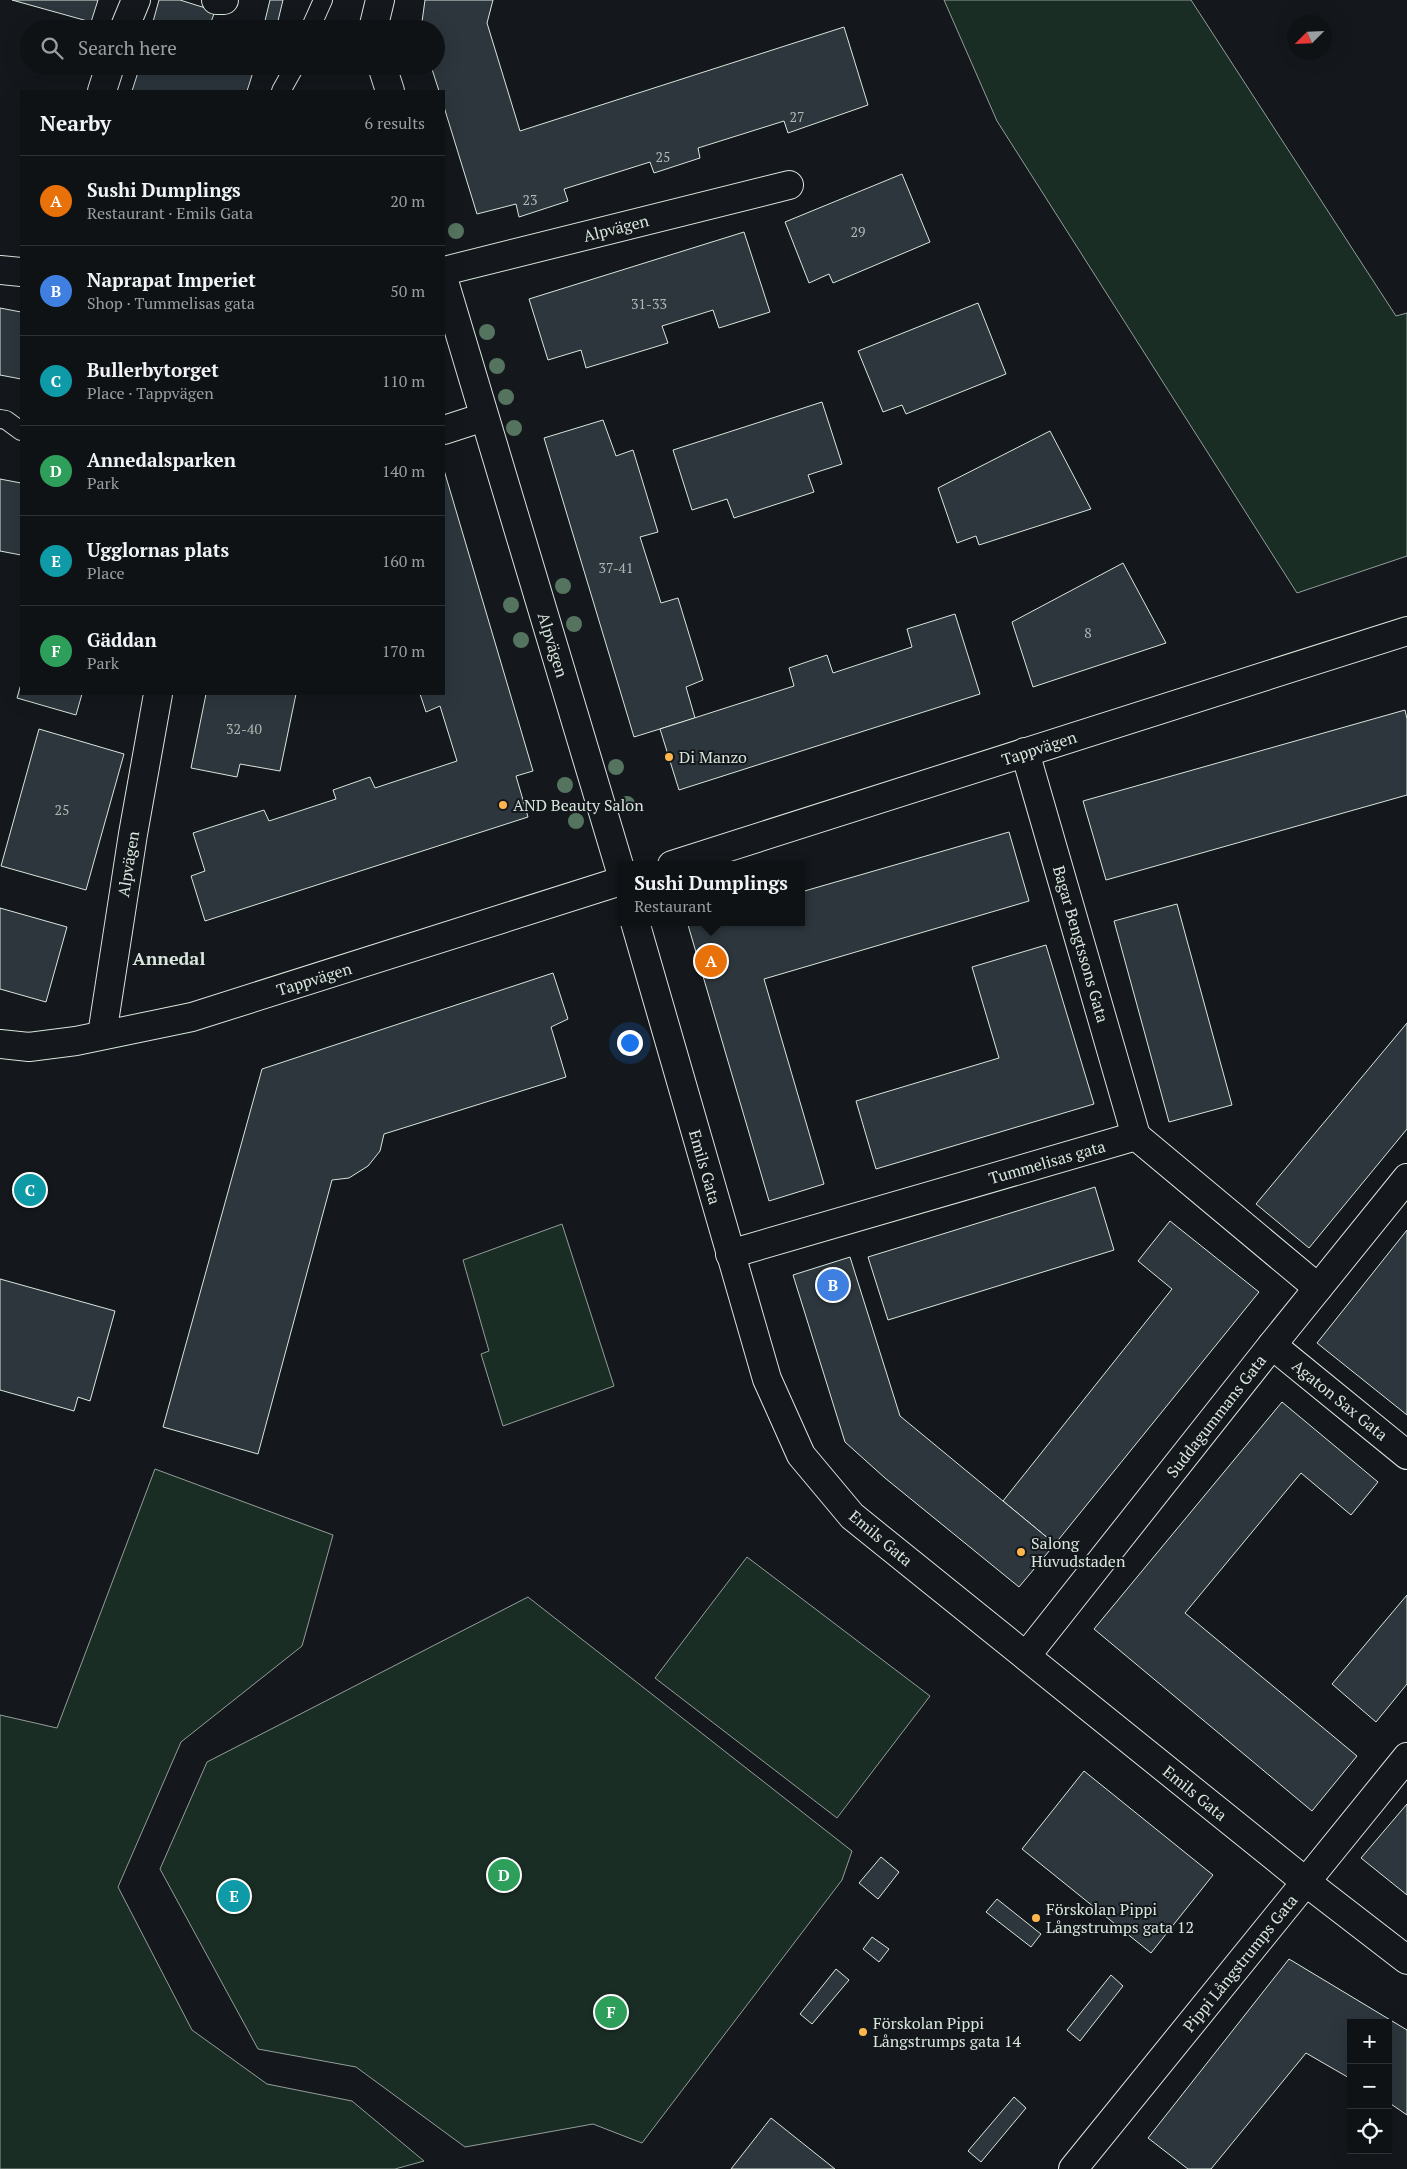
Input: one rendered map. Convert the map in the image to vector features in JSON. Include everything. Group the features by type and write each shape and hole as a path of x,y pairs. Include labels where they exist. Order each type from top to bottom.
{"street":[{"path":"128,20 136,0"},
{"path":"216,0 224,0"},
{"path":"375,20 380,0"},
{"path":"102,90 107,75"},
{"path":"385,75 390,90"},
{"name":"Alpvägen","path":"445,271 788,185"},
{"path":"0,270 20,272"},
{"name":"Alpvägen","path":"445,284 618,861"},
{"path":"445,430 484,417"},
{"name":"Tappvägen","path":"685,861 1407,631"},
{"name":"Alpvägen","path":"102,1035 133,834 158,695"},
{"name":"Bagar Bengtssons Gata","path":"1026,752 1136,1136"},
{"name":"Tappvägen","path":"0,1044 29,1047 102,1035 197,1015 617,882"},
{"name":"Emils Gata","path":"636,926 730,1254 768,1379 801,1456 852,1516 1306,1882 1407,1960"},
{"path":"1136,1136 1318,1288"},
{"name":"Tummelisas gata","path":"730,1254 1136,1136"},
{"name":"Suddagummans Gata","path":"1026,1656 1407,1178"},
{"name":"Agaton Sax Gata","path":"1272,1345 1407,1455"},
{"name":"Pippi Långstrumps Gata","path":"1073,2169 1407,1757"}],"lane":[{"path":"314,20 323,0"},
{"path":"282,90 290,75"},
{"path":"0,419 6,420 20,430"}],"green space":[{"path":"944,0 1191,0 1396,316 1407,313 1407,556 1297,593 997,121"},
{"path":"562,1224 614,1386 503,1426 481,1354 489,1351 463,1260"},
{"path":"155,1469 333,1535 302,1646 181,1742 118,1887 192,2030 267,2084 352,2101 424,2161 395,2169 0,2169 0,1715 57,1728"},
{"path":"747,1557 930,1696 837,1818 655,1678"},
{"path":"528,1597 852,1851 842,1880 642,2143 593,2124 465,2147 356,2067 258,2049 160,1869 207,1762"}],"building":[{"path":"12,0 98,0 92,20 84,20"},
{"path":"159,0 180,0 215,11 212,20 153,20"},
{"path":"270,0 283,0 278,20 265,20"},
{"path":"425,0 493,0 487,23 520,131 844,27 868,105 788,133 784,121 698,148 700,158 654,173 650,162 564,189 568,201 519,217 516,204 477,214 445,110 445,90 439,90 434,75 445,75 445,20 422,20"},
{"path":"137,75 252,75 247,90 132,90"},
{"path":"902,174 930,242 833,283 829,274 809,283 785,222"},
{"path":"744,232 770,312 719,328 713,310 662,326 668,343 586,368 581,350 548,360 529,299"},
{"path":"978,303 1006,374 906,414 902,405 883,412 858,351"},
{"path":"0,308 20,312 20,379 0,375"},
{"path":"822,402 842,464 808,475 814,492 734,518 727,499 692,510 673,450"},
{"path":"603,420 616,456 633,450 658,532 640,537 661,603 678,598 703,680 686,687 695,718 634,737 544,438"},
{"path":"1050,431 1091,509 979,545 976,536 957,543 938,488"},
{"path":"445,473 533,771 516,776 528,817 205,921 191,876 205,871 193,833 264,810 269,821 336,799 333,790 370,777 375,788 457,761 440,706 426,712 420,695 445,695"},
{"path":"0,479 20,483 20,555 0,551"},
{"path":"1123,563 1166,643 1033,687 1012,622"},
{"path":"955,614 980,694 679,790 660,729 794,686 789,668 827,655 833,673 912,647 907,629"},
{"path":"20,688 20,695 82,695 76,715 17,698"},
{"path":"206,695 296,695 280,771 240,764 237,777 191,768"},
{"path":"1405,710 1407,719 1407,795 1106,880 1083,801"},
{"path":"39,729 124,754 86,890 1,866"},
{"path":"1009,832 1029,901 764,979 824,1184 769,1201 688,926 805,926 805,891"},
{"path":"1177,904 1232,1105 1169,1122 1114,921"},
{"path":"0,908 67,927 46,1002 0,989"},
{"path":"1046,945 1094,1104 876,1169 856,1101 999,1058 972,967"},
{"path":"553,973 568,1019 551,1027 566,1077 384,1134 380,1151 368,1166 349,1178 332,1180 258,1454 163,1427 262,1069"},
{"path":"1407,1023 1407,1129 1309,1248 1256,1204"},
{"path":"1095,1187 1114,1250 888,1320 868,1257"},
{"path":"1170,1221 1259,1292 1055,1544 1003,1501 1172,1289 1138,1261"},
{"path":"1407,1230 1407,1415 1317,1343"},
{"path":"850,1257 900,1416 1055,1544 1019,1587 885,1478 845,1442 793,1275"},
{"path":"0,1279 115,1311 90,1401 78,1397 74,1411 0,1390"},
{"path":"1282,1402 1378,1482 1351,1515 1301,1473 1185,1613 1357,1756 1312,1811 1094,1629"},
{"path":"1407,1595 1407,1684 1376,1722 1332,1684"},
{"path":"1084,1771 1213,1875 1151,1953 1022,1849"},
{"path":"1407,1804 1407,1895 1361,1858"},
{"path":"881,1857 899,1872 878,1899 859,1883"},
{"path":"997,1899 1041,1934 1031,1947 986,1912"},
{"path":"872,1937 889,1949 879,1962 863,1949"},
{"path":"1289,1959 1389,2019 1347,2019 1347,2077 1306,2053 1211,2169 1188,2169 1148,2138"},
{"path":"836,1969 849,1980 812,2024 800,2014"},
{"path":"1111,1975 1123,1986 1080,2041 1067,2030"},
{"path":"1392,2021 1407,2030 1407,2115 1392,2105"},
{"path":"1014,2097 1026,2108 981,2162 968,2151"},
{"path":"771,2118 835,2169 731,2169"}],"place":[{"name":"Di Manzo","path":"669,757"},
{"name":"AND Beauty Salon","path":"503,805"},
{"name":"Sushi Dumplings","path":"711,961"},
{"name":"Bullerbytorget","path":"30,1190"},
{"name":"Naprapat Imperiet","path":"833,1285"},
{"name":"Salong Huvudstaden","path":"1021,1552"},
{"name":"Annedalsparken","path":"504,1875"},
{"name":"Ugglornas plats","path":"234,1896"},
{"name":"Förskolan Pippi Långstrumps gata 12","path":"1036,1918"},
{"name":"Gäddan","path":"611,2012"},
{"name":"Förskolan Pippi Långstrumps gata 14","path":"863,2032"}],"district":[{"name":"Annedal","path":"169,959"}]}
